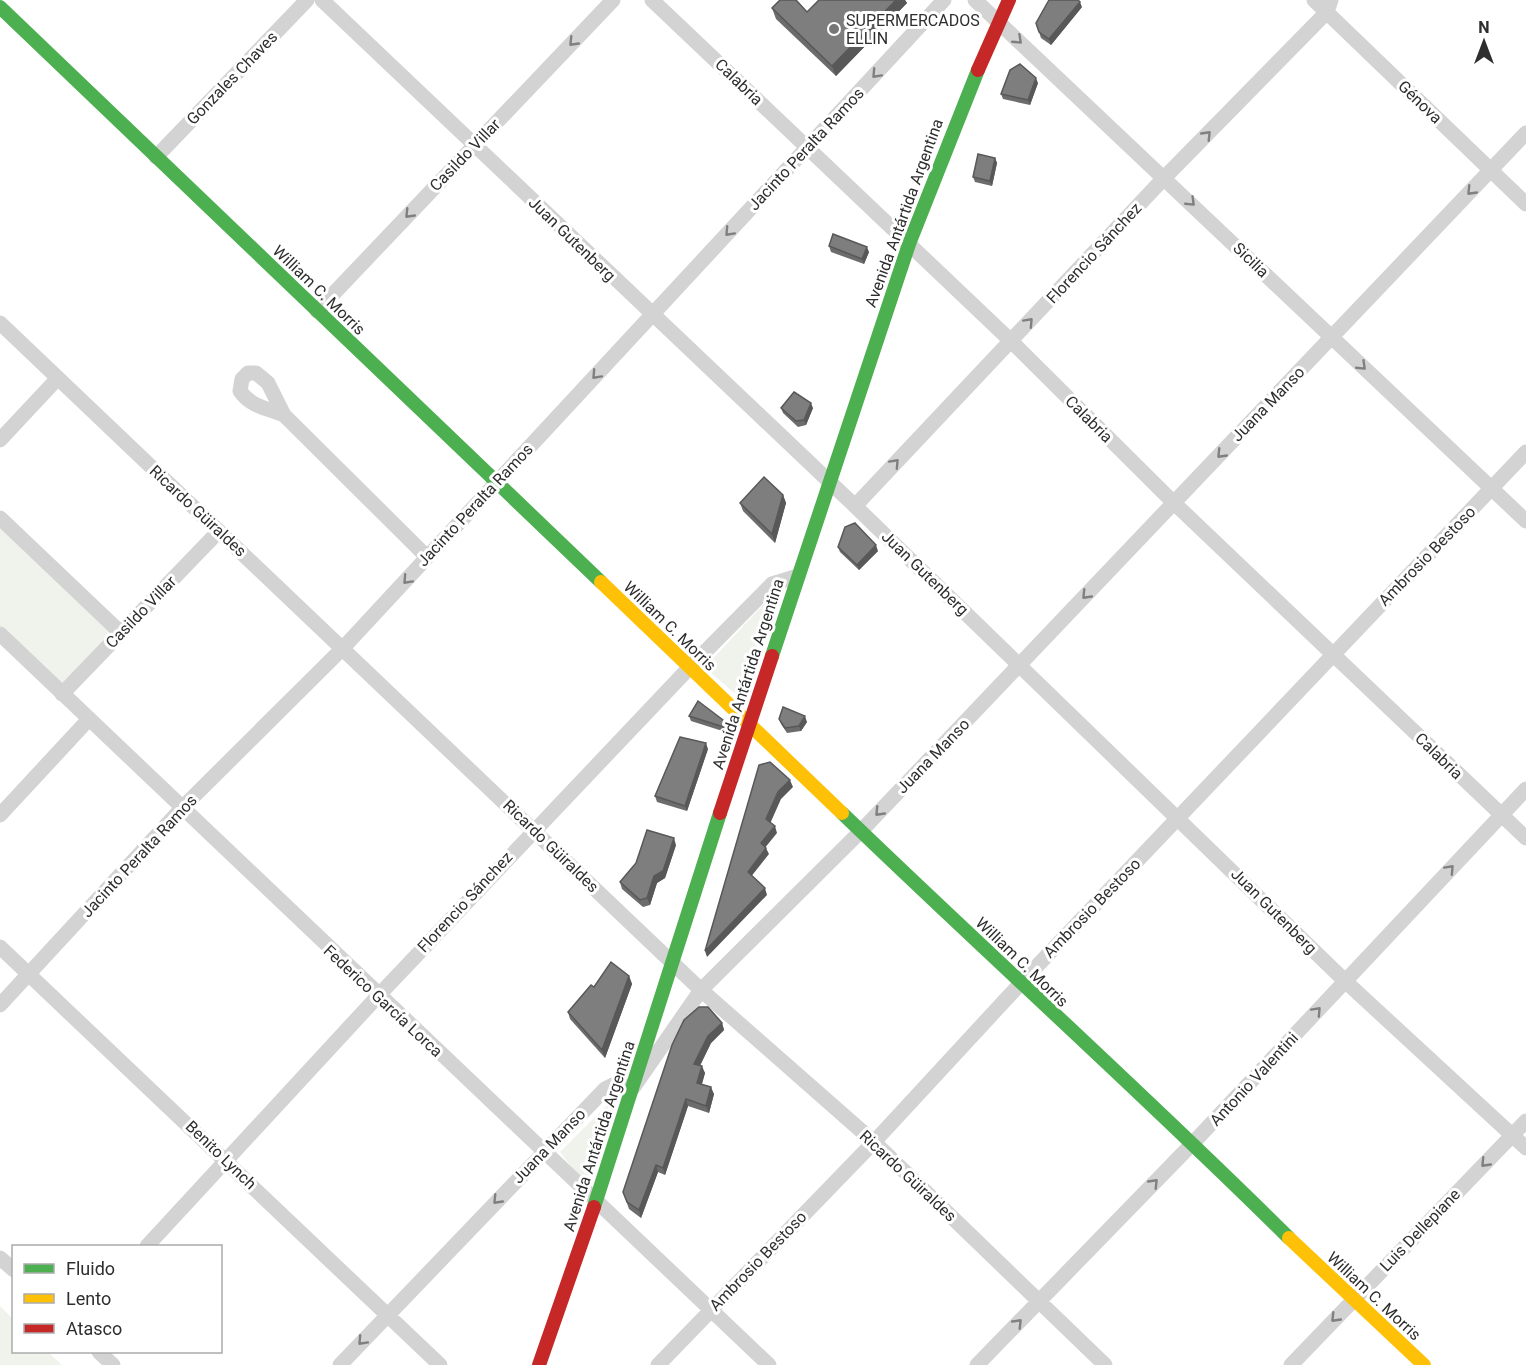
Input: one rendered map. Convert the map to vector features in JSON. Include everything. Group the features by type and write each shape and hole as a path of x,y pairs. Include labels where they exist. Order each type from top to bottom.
{"street":[{"name":"Gonzales Chaves","path":"156,157 307,0"},
{"name":"Juan Gutenberg","path":"322,0 1020,664 1345,981 1526,1148"},
{"name":"Casildo Villar","path":"317,311 613,0"},
{"name":"Calabria","path":"652,0 1011,341 1174,503 1526,838"},
{"name":"Jacinto Peralta Ramos","path":"0,1005 182,808 343,648 944,0"},
{"name":"Sicilia","path":"975,0 1166,177 1526,522"},
{"name":"Avenida Antártida Argentina","path":"539,1365 596,1201 671,960 909,244 952,128 1009,0"},
{"name":"Génova","path":"1314,0 1329,6 1526,204"},
{"name":"Florencio Sánchez","path":"855,506 1329,6"},
{"name":"William C. Morris","path":"0,8 862,830 1020,984 1193,1143 1352,1300 1424,1365"},
{"name":"Juana Manso","path":"340,1365 605,1089 615,1084 633,1088 701,990 862,830 1526,133"},
{"name":"Ricardo Güiraldes","path":"0,323 701,990 874,1143 1105,1365"},
{"path":"0,440 58,378"},
{"path":"285,415 427,557"},
{"name":"Ambrosio Bestoso","path":"658,1365 874,1143 1020,984 1526,452"},
{"path":"0,518 121,633"},
{"name":"Casildo Villar","path":"62,694 219,531"},
{"name":"Florencio Sánchez","path":"148,1245 534,829 690,667 772,584 798,576"},
{"name":"Federico García Lorca","path":"1,637 769,1365"},
{"path":"0,815 89,719"},
{"name":"Antonio Valentini","path":"977,1365 1193,1143 1526,789"},
{"name":"Benito Lynch","path":"0,947 440,1365"},
{"name":"Luis Dellepiane","path":"1290,1365 1526,1122"},
{"path":"0,1258 12,1268"},
{"path":"100,1353 113,1365"}],"shaded area":[{"path":"0,518 121,633 62,694 0,634"},
{"path":"773,594 744,688 734,693 709,671 709,663"},
{"path":"610,1102 588,1179 579,1177 560,1152"},
{"path":"0,1306 12,1318 12,1353 49,1353 62,1365 0,1365"}],"building":[{"name":"SUPERMERCADOS ELLIN","path":"780,0 796,0 807,12 819,0 896,0 832,66 772,8"},
{"path":"1049,0 1078,0 1080,2 1049,39 1039,32 1036,23"},
{"path":"1020,64 1036,78 1028,100 1001,94 1010,70"},
{"path":"978,154 995,158 990,181 973,177"},
{"path":"833,234 867,247 862,259 829,246"},
{"path":"794,392 811,403 804,420 796,421 781,408"},
{"path":"764,477 783,495 772,534 740,503"},
{"path":"855,523 876,545 857,565 838,547 845,527"},
{"path":"698,701 731,726 730,729 689,716"},
{"path":"783,707 805,716 799,726 785,728 779,719"},
{"path":"680,737 706,743 685,806 655,796"},
{"path":"770,762 790,780 778,792 766,819 775,826 761,843 766,848 748,872 765,888 705,951 759,765"},
{"path":"647,830 674,838 663,871 654,876 647,898 640,900 620,882 636,863"},
{"path":"611,962 629,976 602,1050 568,1012 591,985 594,987"},
{"path":"699,1007 708,1007 722,1023 708,1036 694,1064 702,1066 697,1083 711,1087 706,1106 686,1099 663,1168 656,1165 639,1210 627,1202 623,1192 672,1045 684,1020"}],"traffic: fast":[{"path":"0,7 601,582"},
{"path":"772,656 909,244 978,70"},
{"path":"594,1207 720,813"},
{"path":"842,813 1289,1238"}],"traffic: slow":[{"path":"601,582 842,813"},
{"path":"1289,1238 1424,1365"}],"traffic: jam":[{"path":"978,70 1009,0"},
{"path":"720,813 772,656"},
{"path":"539,1365 594,1207"}],"place":[{"name":"SUPERMERCADOS ELLIN","path":"834,29"}]}
